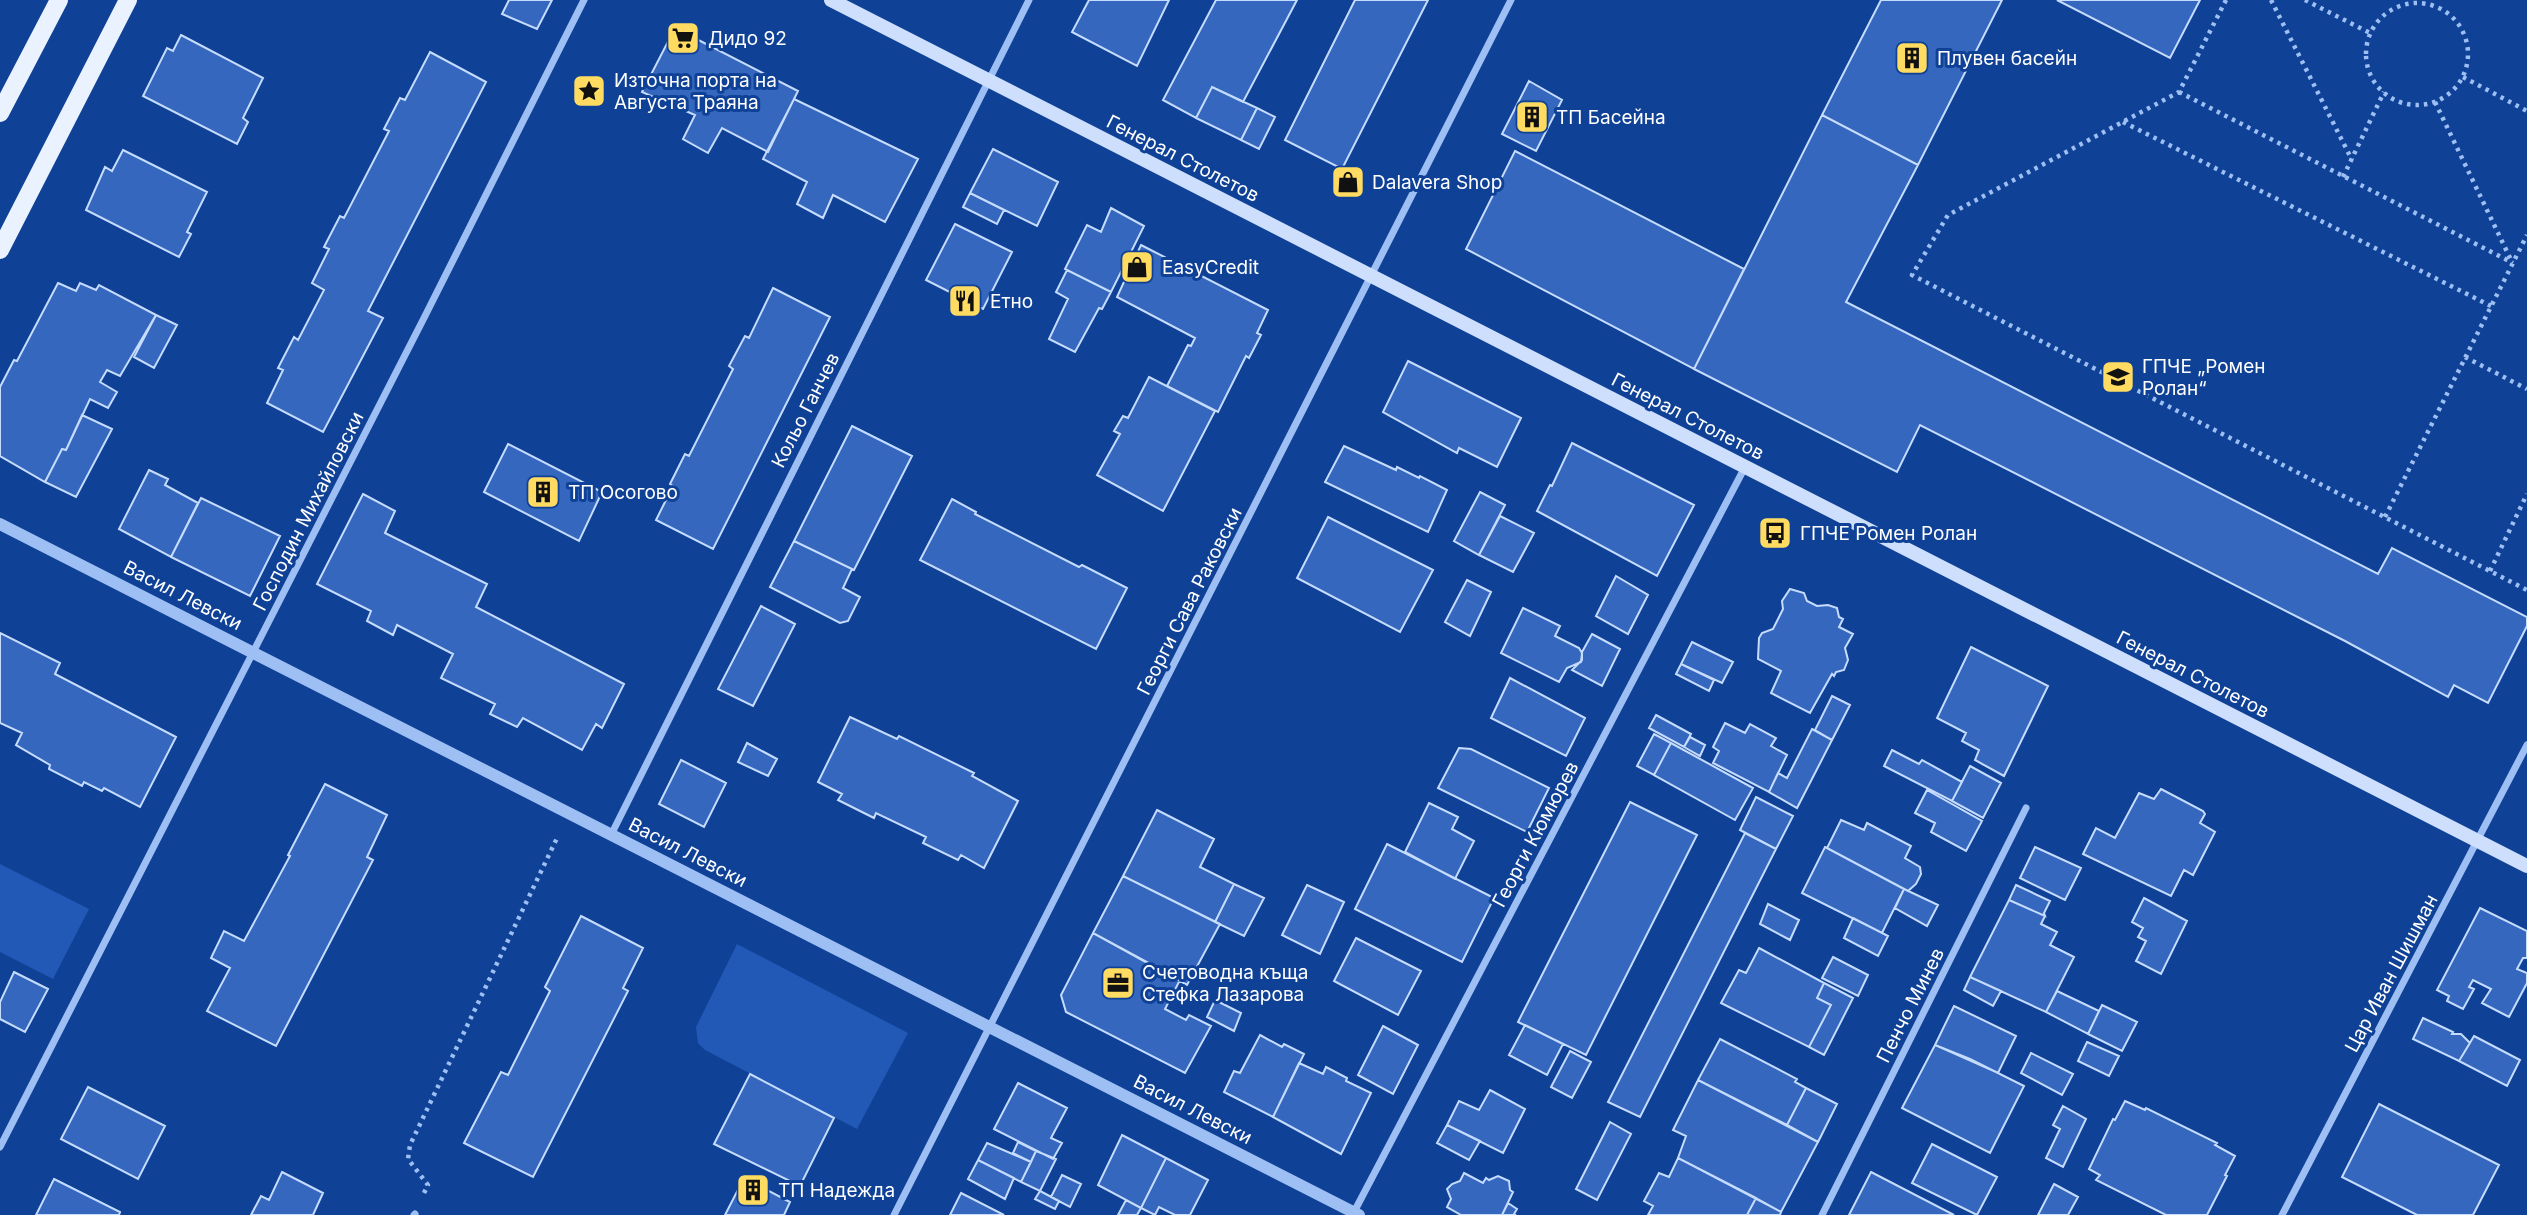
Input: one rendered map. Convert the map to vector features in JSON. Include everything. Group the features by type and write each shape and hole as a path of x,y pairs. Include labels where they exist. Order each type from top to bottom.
{"main road":[{"path":"0,113 59,0"},
{"path":"0,250 128,0"},
{"name":"Генерал Столетов","path":"831,0 2527,866"}],"street":[{"name":"Господин Михайловски","path":"0,1147 584,0"},
{"name":"Кольо Ганчев","path":"611,835 1029,0"},
{"name":"Георги Сава Раковски","path":"894,1215 1511,0"},
{"name":"Георги Кюмюрев","path":"1355,1214 1745,467"},
{"name":"Васил Левски","path":"0,524 1355,1214"},
{"name":"Цар Иван Шишман","path":"2282,1215 2527,745"},
{"name":"Пенчо Минев","path":"1822,1215 2026,808"}],"path":[{"path":"2226,0 2179,92 1948,215 1912,275 2527,590"},
{"path":"2270,0 2352,160"},
{"path":"2305,0 2370,33"},
{"path":"2411,3 2428,4 2445,10 2459,23 2467,41 2469,59 2463,77 2452,92 2435,102 2417,105 2398,101 2384,93 2374,80 2366,49 2370,33 2380,18 2394,8 2411,3"},
{"path":"2463,77 2527,111"},
{"path":"2179,92 2513,263"},
{"path":"2343,177 2384,93"},
{"path":"2435,102 2513,263"},
{"path":"2122,122 2491,306"},
{"path":"2385,517 2527,235"},
{"path":"2465,357 2527,388"},
{"path":"2490,571 2527,494"},
{"path":"414,1214 428,1185 408,1159 410,1145 569,814"}],"shaded area":[{"path":"0,864 89,909 53,979 0,952"},
{"path":"737,944 908,1033 857,1129 705,1050 698,1043 696,1027"}],"building":[{"path":"509,0 552,0 537,29 502,14"},
{"path":"1089,0 1169,0 1137,66 1072,32"},
{"path":"1216,0 1297,0 1243,102 1212,87 1196,118 1163,100"},
{"path":"1355,0 1428,0 1342,169 1285,140"},
{"name":"Плувен басейн","path":"1881,0 2002,0 1918,165 1822,115"},
{"name":"Плувен басейн","path":"2057,0 2200,0 2170,58"},
{"path":"675,28 798,91 768,152 722,128 708,153 683,139 695,115 642,92"},
{"path":"181,35 263,78 243,118 248,122 237,144 143,96 167,48 173,51"},
{"path":"430,52 486,82 368,311 383,318 323,432 267,403 283,370 278,368 294,337 298,340 324,290 312,283 329,249 324,247 340,216 344,218 389,131 384,129 400,98 405,100"},
{"name":"ТП Басейна","path":"1529,81 1562,100 1536,151 1502,134"},
{"path":"1212,87 1257,108 1241,140 1196,118"},
{"path":"794,99 918,159 885,222 833,195 823,218 797,204 807,182 763,159"},
{"path":"1257,108 1275,117 1259,149 1241,140"},
{"path":"1822,115 1918,165 1846,302 2378,574 2392,548 2527,617 2527,626 2488,703 2454,685 2448,697 2345,641 1920,425 1897,472 1694,369"},
{"path":"993,149 1058,182 1037,226 970,193"},
{"path":"123,150 207,192 187,232 191,234 179,257 86,210 105,167 112,171"},
{"path":"1515,151 1744,269 1694,369 1466,249"},
{"path":"970,193 1004,210 997,224 963,207"},
{"path":"1111,208 1144,226 1111,292 1065,269 1087,225 1101,232"},
{"path":"955,224 1012,252 983,309 926,280"},
{"path":"1141,245 1268,310 1257,333 1261,335 1249,358 1246,356 1218,412 1167,386 1188,345 1191,346 1195,338 1117,297"},
{"path":"1067,270 1111,292 1075,352 1049,339 1068,299 1056,292"},
{"path":"58,283 76,291 80,283 96,290 99,285 156,315 120,376 107,370 100,382 117,392 108,408 90,399 66,450 62,449 45,482 0,456 0,387 14,360 17,361"},
{"path":"773,288 830,317 713,549 656,520 685,454 689,456 733,369 729,366 745,336 749,338"},
{"path":"156,315 177,325 154,368 134,357"},
{"path":"1408,361 1521,418 1497,467 1459,448 1457,453 1383,412"},
{"path":"1149,377 1215,411 1163,511 1097,475 1120,434 1114,431 1123,416 1128,418"},
{"path":"82,415 112,429 76,497 45,482 62,449 66,450"},
{"path":"852,426 912,456 854,570 794,541"},
{"path":"1572,443 1694,505 1657,576 1537,511"},
{"name":"ТП Осогово","path":"508,444 602,492 579,541 484,492"},
{"path":"1344,446 1396,470 1397,467 1419,478 1420,476 1447,490 1428,532 1325,482"},
{"path":"149,470 168,479 165,485 198,503 171,557 119,529"},
{"path":"1480,492 1505,505 1479,555 1454,541"},
{"path":"363,494 395,511 385,533 487,584 476,607 624,684 602,728 596,724 582,750 523,718 517,727 490,714 495,704 441,678 453,654 397,625 393,635 367,621 371,611 317,584"},
{"path":"201,498 280,536 250,596 171,557"},
{"path":"952,499 976,512 975,514 1079,567 1082,565 1127,588 1096,649 920,560"},
{"path":"1500,516 1534,533 1513,572 1479,555"},
{"path":"1328,517 1433,570 1400,632 1297,578"},
{"path":"794,541 852,569 843,588 860,597 848,621 840,623 770,587"},
{"path":"1616,576 1648,595 1628,634 1596,616"},
{"path":"1467,580 1491,592 1470,636 1445,622"},
{"path":"1790,589 1804,593 1807,601 1817,606 1837,608 1839,617 1843,619 1839,627 1853,634 1845,648 1848,660 1844,670 1836,672 1834,676 1832,674 1810,713 1771,693 1781,671 1758,659 1759,638 1762,633 1773,629 1783,609 1782,601"},
{"path":"761,606 795,624 753,706 718,689"},
{"path":"1523,608 1560,626 1555,636 1579,648 1582,653 1581,662 1567,668 1559,682 1501,653"},
{"path":"0,633 60,663 55,674 176,737 140,807 104,788 102,791 84,782 82,786 49,769 50,765 16,745 22,733 0,723"},
{"path":"1592,634 1620,649 1602,686 1572,670 1582,660 1582,652"},
{"path":"1692,642 1733,662 1722,683 1681,664"},
{"path":"1971,647 2048,686 2004,776 1975,760 1979,750 1962,741 1966,733 1937,718"},
{"path":"1681,664 1714,680 1709,691 1676,674"},
{"path":"1510,678 1585,718 1566,756 1491,718"},
{"path":"1832,696 1850,705 1832,740 1815,730"},
{"path":"1656,715 1691,734 1684,747 1649,728"},
{"path":"850,717 897,739 899,736 974,773 972,776 1018,801 984,868 961,855 958,860 923,843 926,837 876,813 874,818 838,800 842,794 818,782"},
{"path":"1725,723 1745,733 1750,724 1776,738 1771,746 1787,755 1769,792 1713,763 1719,751 1713,747"},
{"path":"1812,729 1832,740 1797,808 1769,792 1778,773 1787,778"},
{"path":"1654,734 1671,743 1654,775 1637,766"},
{"path":"1690,737 1705,745 1700,756 1684,747"},
{"path":"747,743 777,759 768,776 738,762"},
{"path":"1671,743 1753,788 1735,820 1654,775"},
{"path":"1459,748 1471,749 1549,788 1527,832 1438,788"},
{"path":"1892,750 1919,764 1922,760 1962,782 1952,801 1884,766"},
{"path":"681,760 726,783 704,827 659,804"},
{"path":"1970,766 2001,783 1983,818 1952,801"},
{"path":"325,784 387,815 367,857 373,860 276,1046 207,1011 230,968 211,958 224,931 244,941"},
{"path":"2161,789 2203,811 2205,814 2200,823 2215,832 2193,875 2184,870 2171,896 2083,854 2096,828 2115,838 2139,793 2154,799"},
{"path":"1927,790 1982,821 1966,851 1931,832 1935,823 1915,813"},
{"path":"1756,797 1793,816 1776,849 1740,830"},
{"path":"1630,802 1697,835 1586,1055 1518,1022"},
{"path":"1429,803 1458,817 1452,829 1474,841 1455,879 1405,852"},
{"path":"1157,810 1214,839 1200,867 1234,884 1215,922 1123,876"},
{"path":"1841,820 1864,830 1867,823 1911,846 1905,858 1920,867 1921,874 1916,884 1908,891 1827,848"},
{"path":"1745,833 1776,849 1640,1117 1608,1102"},
{"path":"1387,844 1494,898 1462,962 1355,909"},
{"path":"1825,847 1904,889 1882,933 1802,893"},
{"path":"2035,847 2081,868 2065,900 2020,878"},
{"path":"1123,876 1220,924 1187,985 1093,933"},
{"path":"1234,884 1264,898 1244,936 1215,922"},
{"path":"1307,885 1344,902 1320,954 1282,935"},
{"path":"2016,885 2050,901 2045,916 2009,900"},
{"path":"1904,889 1938,905 1927,926 1895,908"},
{"path":"2144,898 2187,921 2161,974 2136,961 2146,941 2138,937 2143,928 2132,922"},
{"path":"2009,900 2045,916 2041,924 2057,932 2050,945 2074,957 2046,1012 1970,977"},
{"path":"1768,904 1799,920 1790,940 1760,924"},
{"path":"2480,908 2527,931 2527,958 2523,958 2517,969 2527,973 2527,983 2509,1017 2482,1003 2491,989 2473,980 2469,987 2474,989 2463,1009 2447,1001 2449,996 2437,990"},
{"path":"581,916 643,948 623,988 628,991 533,1177 464,1143 501,1072 508,1075 550,991 545,987"},
{"path":"1853,918 1888,936 1878,956 1844,938"},
{"path":"1093,933 1180,980 1165,1009 1186,1020 1189,1015 1211,1026 1185,1073 1066,1012 1061,995"},
{"path":"1356,938 1421,971 1398,1015 1334,981"},
{"path":"1759,948 1824,983 1817,998 1831,1005 1809,1047 1721,1003 1739,970 1746,973"},
{"path":"1833,957 1868,975 1858,996 1822,978"},
{"path":"14,972 48,989 25,1032 0,1019 0,1002"},
{"path":"1970,977 2001,991 1993,1006 1964,990"},
{"path":"1824,983 1853,998 1824,1055 1809,1047 1831,1005 1817,998"},
{"path":"2057,991 2099,1011 2088,1034 2046,1012"},
{"path":"1215,1000 1241,1013 1234,1031 1207,1017"},
{"path":"2102,1005 2137,1022 2122,1051 2088,1034"},
{"path":"1954,1006 2016,1036 1998,1073 1935,1045"},
{"path":"2423,1018 2453,1032 2452,1034 2461,1034 2470,1043 2459,1061 2413,1039"},
{"path":"1525,1025 1563,1044 1547,1075 1509,1055"},
{"path":"1383,1026 1418,1045 1393,1094 1358,1075"},
{"path":"1260,1035 1282,1047 1284,1044 1304,1054 1273,1117 1224,1092 1234,1071 1240,1073"},
{"path":"2474,1036 2520,1060 2507,1086 2459,1061"},
{"path":"1720,1039 1797,1079 1795,1082 1806,1088 1787,1125 1698,1080"},
{"path":"2087,1042 2119,1056 2109,1076 2078,1061"},
{"path":"1935,1045 2024,1086 1990,1153 1902,1108"},
{"path":"1570,1051 1591,1062 1572,1098 1551,1087"},
{"path":"2031,1053 2073,1074 2062,1095 2021,1073"},
{"path":"1299,1063 1323,1074 1326,1067 1347,1078 1346,1081 1371,1093 1341,1154 1273,1117"},
{"path":"750,1074 834,1118 800,1186 714,1144"},
{"path":"1698,1080 1818,1142 1781,1212 1678,1158 1686,1136 1673,1130"},
{"path":"1018,1083 1067,1108 1051,1138 1062,1143 1053,1159 994,1129"},
{"path":"88,1087 165,1126 138,1179 61,1139"},
{"path":"1806,1088 1837,1104 1818,1142 1787,1125"},
{"path":"1490,1090 1525,1109 1503,1153 1447,1125 1459,1101 1479,1110"},
{"path":"2125,1101 2145,1110 2146,1108 2217,1143 2215,1145 2235,1156 2207,1215 2166,1215 2096,1180 2100,1175 2089,1169 2113,1119 2115,1120"},
{"path":"2379,1104 2499,1165 2473,1215 2417,1215 2342,1177"},
{"path":"2063,1106 2086,1119 2063,1167 2046,1158 2060,1129 2053,1125"},
{"path":"1610,1122 1631,1134 1597,1200 1576,1189"},
{"path":"1447,1125 1480,1141 1469,1160 1437,1143"},
{"path":"1122,1135 1166,1158 1141,1208 1098,1185"},
{"path":"1018,1142 1036,1151 1031,1162 1013,1153"},
{"path":"987,1143 1031,1162 1021,1182 978,1160"},
{"path":"1932,1144 1997,1177 1977,1215 1912,1183"},
{"path":"1036,1151 1056,1159 1040,1191 1021,1182"},
{"path":"1166,1158 1208,1180 1190,1215 1175,1215 1159,1207 1155,1215 1141,1208"},
{"path":"1678,1158 1756,1198 1747,1215 1648,1215 1653,1206 1644,1201 1659,1173 1669,1177"},
{"path":"978,1160 1014,1178 1005,1199 968,1179"},
{"path":"282,1172 323,1193 313,1215 251,1215 261,1196 269,1200"},
{"path":"1871,1172 1954,1215 1849,1215"},
{"path":"1464,1173 1483,1183 1486,1178 1489,1180 1498,1176 1509,1181 1510,1190 1513,1192 1502,1215 1461,1215 1447,1207 1451,1199 1447,1189 1460,1181"},
{"path":"1062,1175 1081,1184 1070,1207 1051,1197"},
{"name":"ТП Надежда","path":"744,1178 790,1202 784,1215 725,1215"},
{"path":"54,1179 120,1212 119,1215 36,1215"},
{"path":"2054,1184 2078,1197 2068,1215 2038,1215"},
{"path":"1040,1191 1059,1201 1055,1209 1035,1199"},
{"path":"961,1193 1004,1215 950,1215"},
{"path":"1756,1198 1781,1212 1780,1215 1747,1215"},
{"path":"1126,1200 1141,1208 1137,1215 1118,1215"},
{"path":"1508,1203 1517,1209 1514,1214 1516,1215 1502,1215"}],"place":[{"name":"Дидо 92","path":"683,38"},
{"name":"Плувен басейн","path":"1912,58"},
{"name":"Източна порта на Августа Траяна","path":"589,91"},
{"name":"ТП Басейна","path":"1532,117"},
{"name":"Dalavera Shop","path":"1348,182"},
{"name":"EasyCredit","path":"1137,267"},
{"name":"Етно","path":"965,301"},
{"name":"ГПЧЕ „Ромен Ролан“","path":"2118,377"},
{"name":"ТП Осогово","path":"543,492"},
{"name":"ГПЧЕ Ромен Ролан","path":"1775,533"},
{"name":"Счетоводна къща Стефка Лазарова","path":"1118,983"},
{"name":"ТП Надежда","path":"753,1190"}]}
